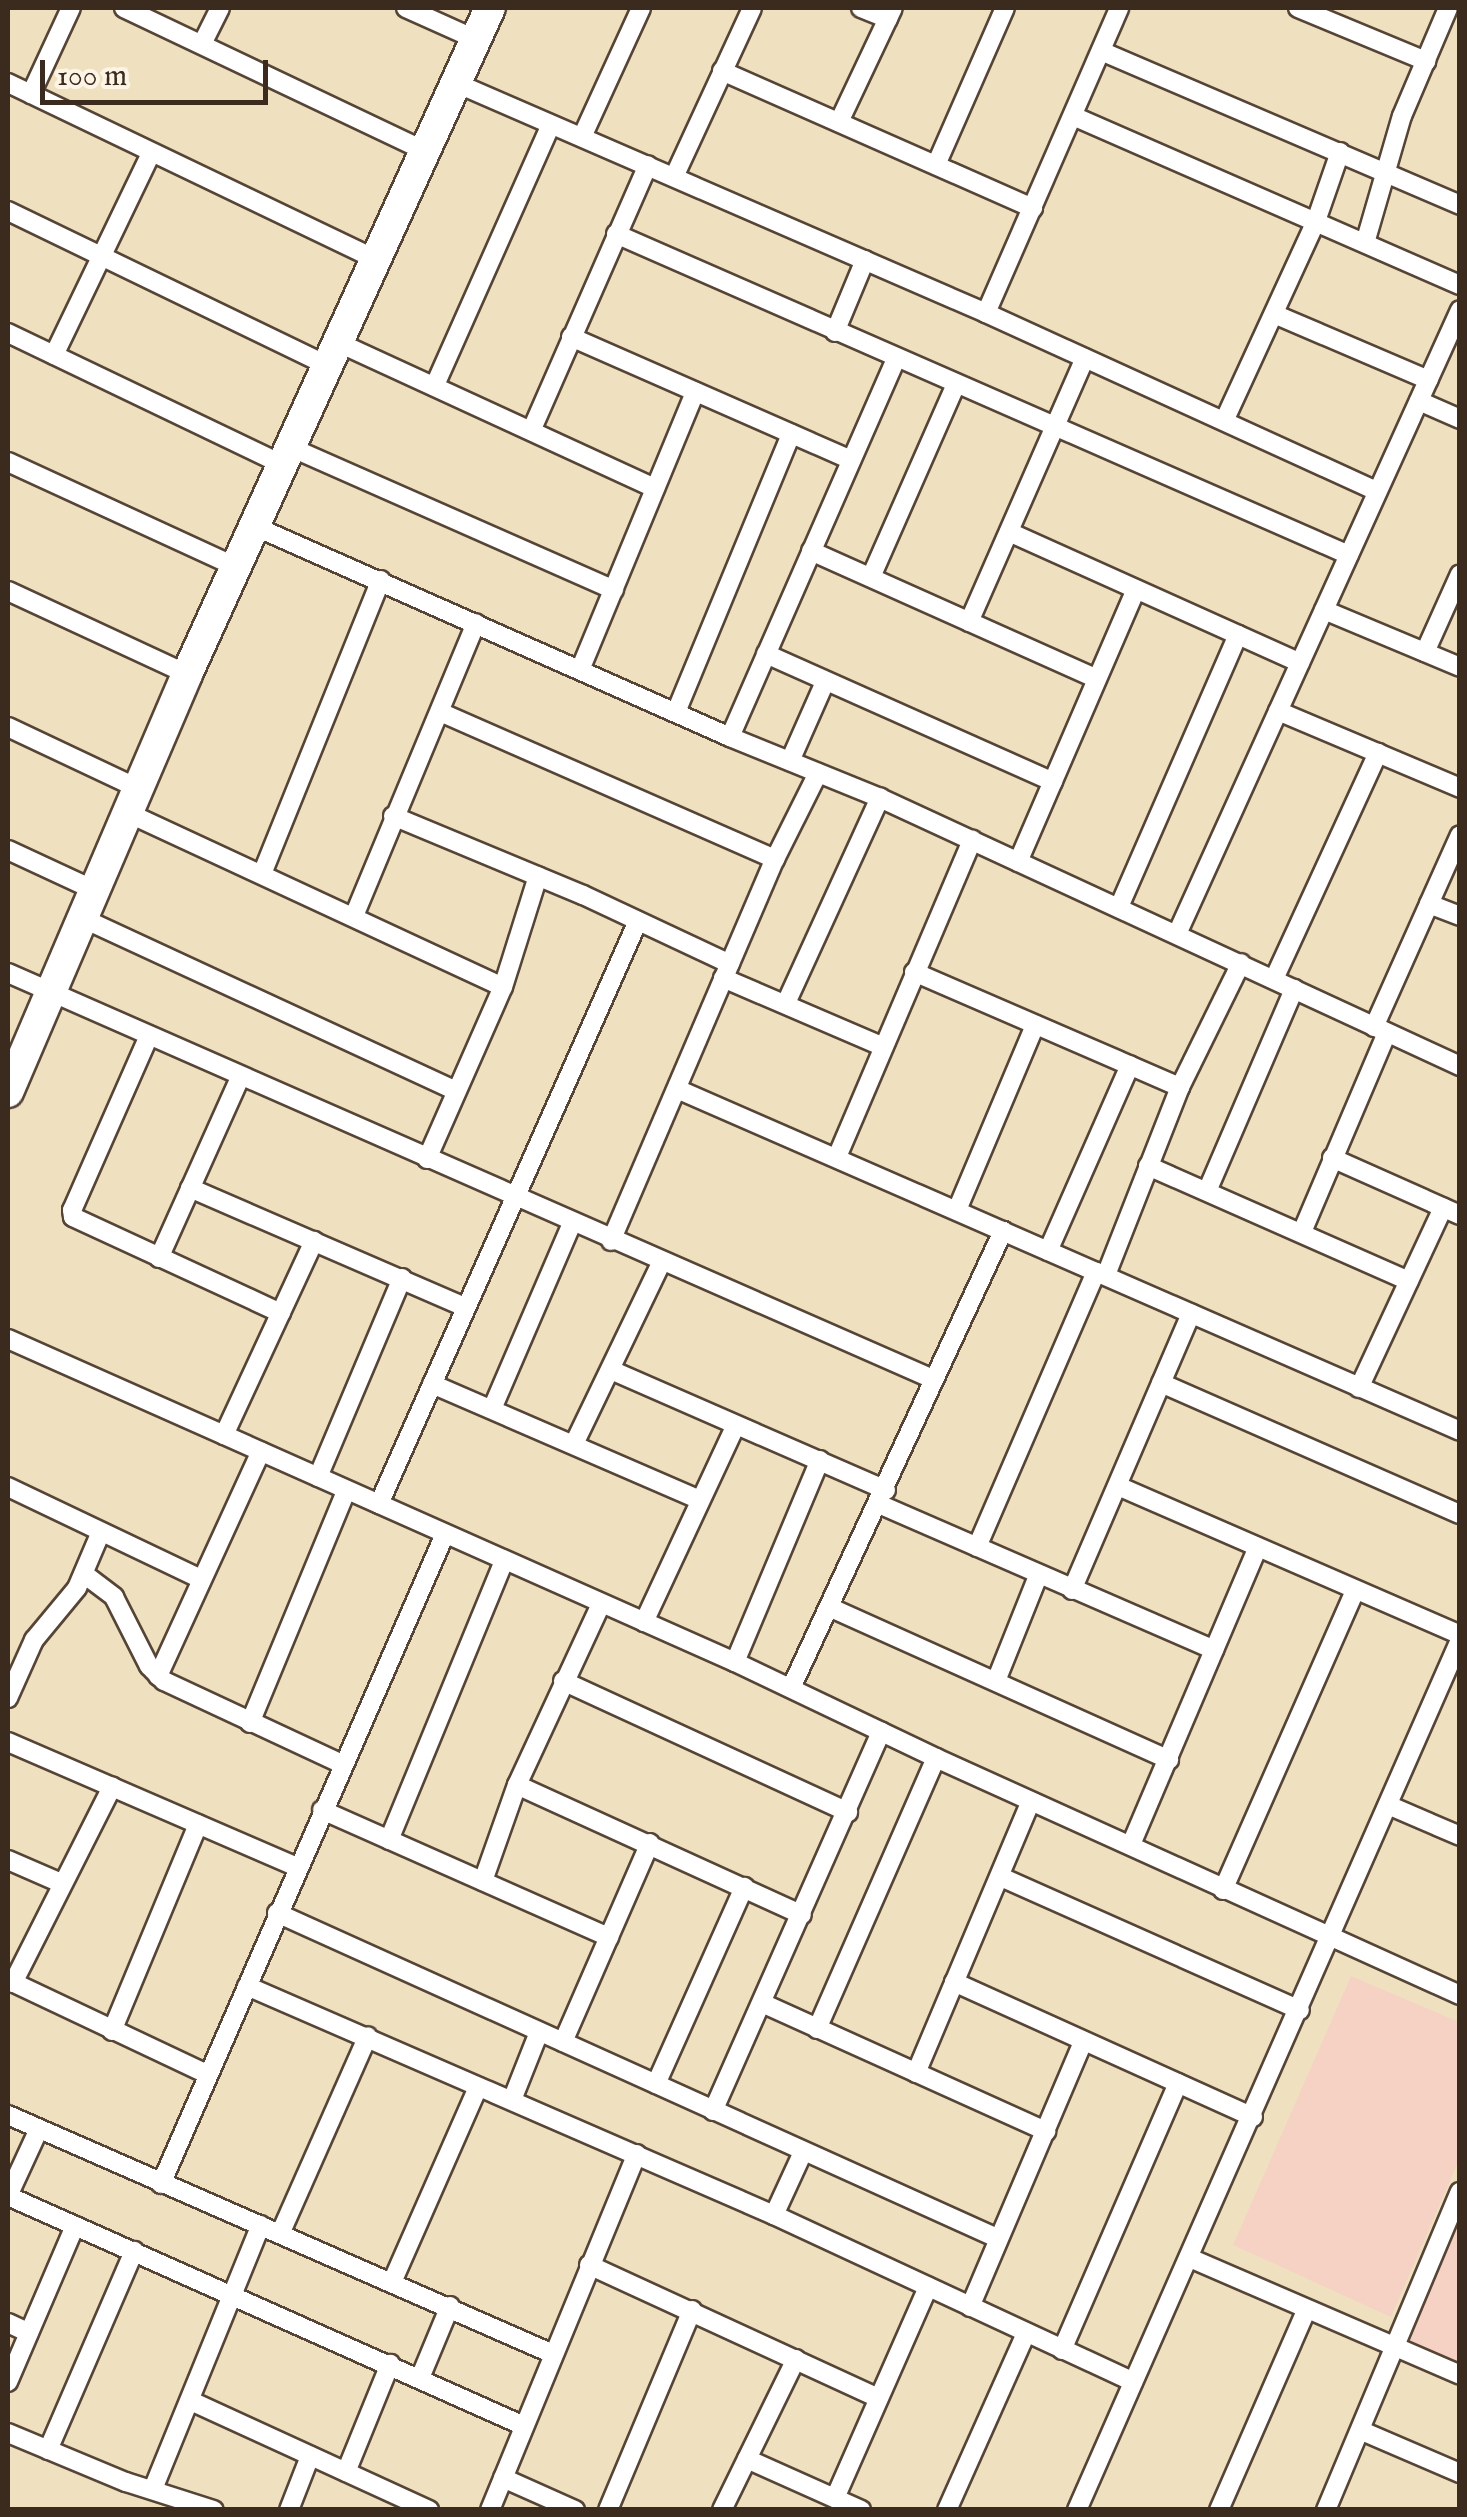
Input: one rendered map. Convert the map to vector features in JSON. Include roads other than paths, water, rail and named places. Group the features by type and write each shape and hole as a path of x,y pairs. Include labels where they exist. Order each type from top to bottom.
{"highway":[{"path":"8,1092 187,674 490,8"}],"street":[{"path":"30,94 71,8"},
{"path":"124,8 425,151"},
{"path":"202,44 220,8"},
{"path":"406,8 475,40"},
{"path":"582,138 640,8"},
{"path":"674,177 752,8"},
{"path":"840,122 890,13 862,8"},
{"path":"936,164 1005,8"},
{"path":"986,313 1119,8"},
{"path":"1298,8 1325,13 1426,61"},
{"path":"1365,243 1402,116 1448,8"},
{"path":"1101,51 1460,204"},
{"path":"722,72 1033,208"},
{"path":"456,82 1225,419 1377,492"},
{"path":"8,83 376,259"},
{"path":"1073,116 1460,285"},
{"path":"436,385 551,125"},
{"path":"1225,419 1316,221 1340,152"},
{"path":"54,355 151,153"},
{"path":"532,430 648,165"},
{"path":"8,211 332,354 436,385 655,488"},
{"path":"616,234 1349,555"},
{"path":"835,332 865,260"},
{"path":"1177,934 1460,310"},
{"path":"1274,314 1429,380"},
{"path":"8,333 286,456 614,590"},
{"path":"572,337 852,460"},
{"path":"969,622 1085,358"},
{"path":"730,737 896,359"},
{"path":"871,577 956,384"},
{"path":"580,670 695,392"},
{"path":"1419,401 1460,419"},
{"path":"676,712 791,434"},
{"path":"8,462 236,566"},
{"path":"254,526 730,737 880,798 1460,1066"},
{"path":"1009,532 1300,663"},
{"path":"811,551 1097,680"},
{"path":"1424,652 1460,574"},
{"path":"262,874 381,580"},
{"path":"1018,862 1136,590"},
{"path":"8,591 187,674"},
{"path":"1324,610 1460,667"},
{"path":"354,916 476,623"},
{"path":"1119,907 1238,635"},
{"path":"766,654 1053,782"},
{"path":"790,761 825,682"},
{"path":"1278,711 1460,788"},
{"path":"440,712 776,859"},
{"path":"8,728 262,874 503,987"},
{"path":"1274,979 1378,754"},
{"path":"612,1241 776,859 818,773"},
{"path":"786,1003 880,798"},
{"path":"394,816 638,921 786,1003 882,1046"},
{"path":"1302,1232 1460,835"},
{"path":"837,1157 972,840"},
{"path":"8,850 94,890"},
{"path":"427,1159 503,987 538,876"},
{"path":"1430,904 1460,916"},
{"path":"82,918 456,1091"},
{"path":"379,1504 638,921"},
{"path":"976,1547 1101,1274 1180,1087 1241,963"},
{"path":"914,972 1180,1087"},
{"path":"8,973 572,1224 934,1379"},
{"path":"1208,1189 1294,989"},
{"path":"957,1210 1035,1025"},
{"path":"148,1038 72,1210 81,1224 281,1313"},
{"path":"1048,1250 1130,1066"},
{"path":"158,1258 240,1078"},
{"path":"677,1088 1460,1431"},
{"path":"1332,1158 1451,1211 1409,1281 1359,1388"},
{"path":"1148,1166 1208,1189 1409,1281"},
{"path":"190,1188 465,1307"},
{"path":"492,1409 572,1224"},
{"path":"791,1688 883,1497 1003,1231"},
{"path":"224,1435 314,1241"},
{"path":"574,1444 661,1263"},
{"path":"318,1477 402,1278"},
{"path":"1072,1590 1191,1314"},
{"path":"8,1339 735,1662 1330,1939 1460,1994"},
{"path":"611,1370 820,1460 976,1547 1038,1576 1214,1650"},
{"path":"1161,1383 1460,1514"},
{"path":"432,1384 700,1500"},
{"path":"644,1622 736,1425"},
{"path":"158,1676 260,1451"},
{"path":"735,1662 820,1460"},
{"path":"1077,2510 1300,2010 1460,1638 1118,1486"},
{"path":"8,1487 100,1534 201,1578"},
{"path":"250,1724 346,1491"},
{"path":"8,1698 34,1640 70,1600 100,1534"},
{"path":"161,2184 445,1534"},
{"path":"1131,1845 1256,1549"},
{"path":"389,1840 504,1561"},
{"path":"84,1574 118,1604 158,1676 182,1693 342,1764"},
{"path":"996,1681 1038,1576"},
{"path":"1223,1890 1354,1591"},
{"path":"483,1881 516,1785 600,1604"},
{"path":"829,1606 1169,1760"},
{"path":"563,1681 848,1812"},
{"path":"713,2111 880,1732"},
{"path":"8,1742 297,1868"},
{"path":"817,2028 936,1758"},
{"path":"516,1785 802,1915"},
{"path":"112,1788 10,1982 207,2074"},
{"path":"916,2073 1031,1801"},
{"path":"1388,1805 1460,1836"},
{"path":"322,1810 609,1936"},
{"path":"112,2032 198,1824"},
{"path":"564,2042 650,1843"},
{"path":"8,1860 61,1882"},
{"path":"1000,1878 1300,2010"},
{"path":"656,2084 744,1887"},
{"path":"277,1914 998,2238"},
{"path":"954,1982 1253,2117"},
{"path":"247,1986 774,2215 1132,2382"},
{"path":"762,2003 1046,2131"},
{"path":"512,2100 540,2032"},
{"path":"281,2232 368,2036"},
{"path":"970,2307 1083,2042"},
{"path":"1062,2350 1178,2084"},
{"path":"393,2280 478,2087"},
{"path":"8,2115 161,2184 393,2280 553,2354"},
{"path":"39,2129 8,2196 232,2292 524,2426"},
{"path":"774,2215 803,2152"},
{"path":"490,2510 637,2154"},
{"path":"1326,2510 1460,2192"},
{"path":"153,2489 261,2225"},
{"path":"8,2382 76,2226"},
{"path":"48,2450 134,2251"},
{"path":"1190,2258 1460,2375"},
{"path":"589,2265 876,2397"},
{"path":"834,2498 928,2287"},
{"path":"420,2378 450,2306"},
{"path":"608,2510 692,2310"},
{"path":"1219,2510 1306,2311"},
{"path":"8,2323 29,2333"},
{"path":"948,2510 1026,2333"},
{"path":"722,2510 796,2359"},
{"path":"346,2472 390,2364"},
{"path":"191,2401 408,2505 429,2510"},
{"path":"1362,2431 1460,2473"},
{"path":"8,2433 214,2510"},
{"path":"289,2510 310,2456"},
{"path":"748,2458 861,2510"},
{"path":"503,2478 575,2510"}]}
